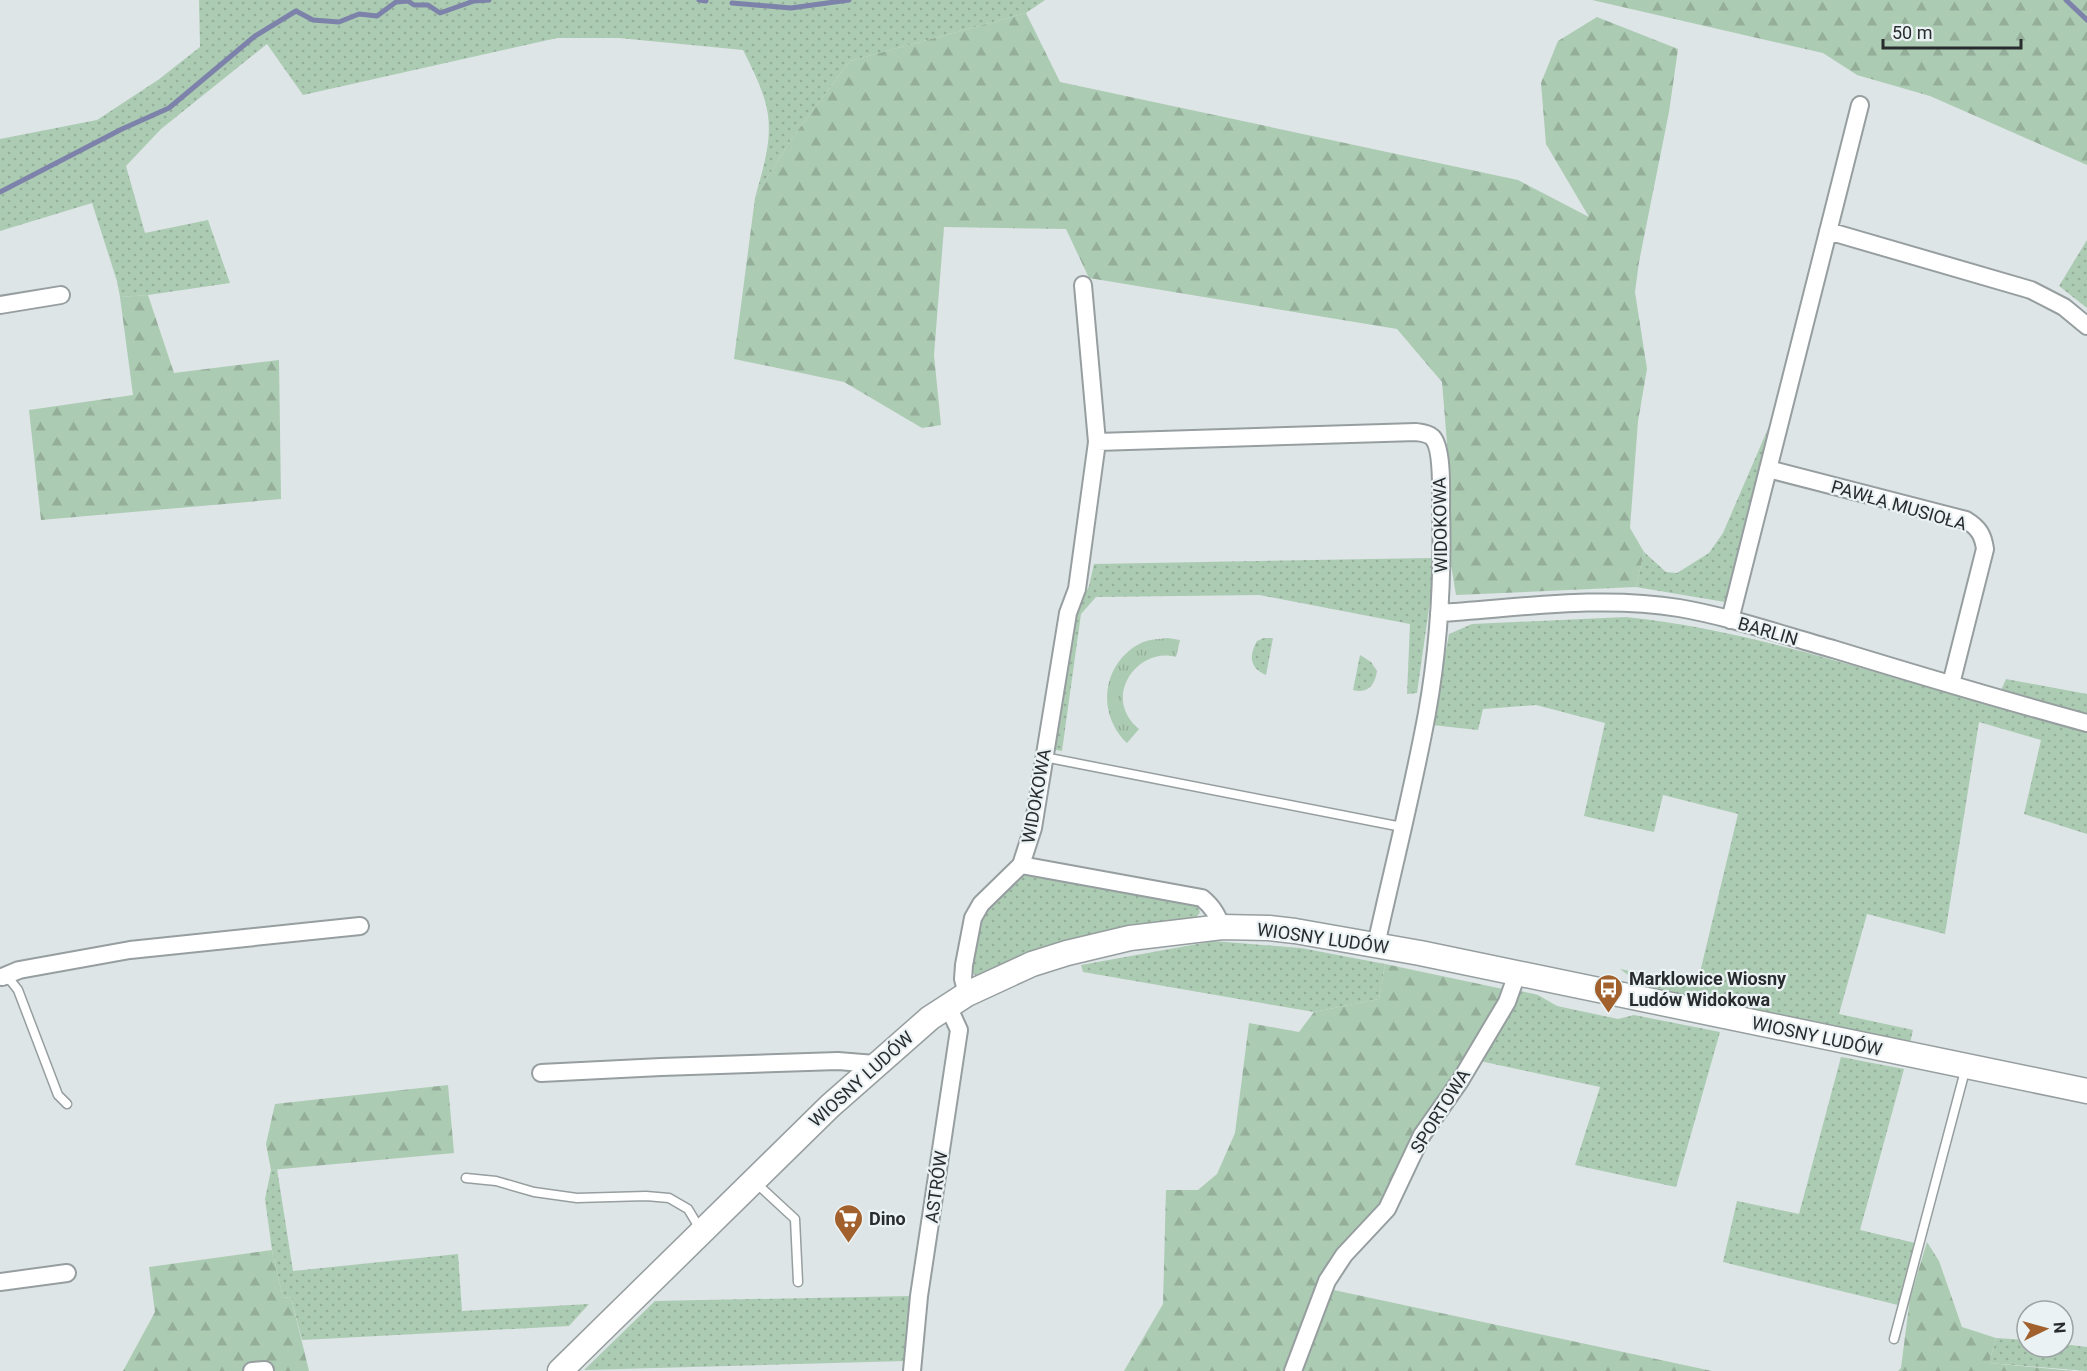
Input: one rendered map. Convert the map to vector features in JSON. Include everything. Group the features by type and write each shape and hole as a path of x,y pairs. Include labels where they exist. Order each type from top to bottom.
{"street":[{"path":"1730,620 1860,105"},
{"path":"1828,231 2031,290 2064,308 2087,326"},
{"name":"WIDOKOWA","path":"957,1000 963,979 973,918 981,904 1021,865 1033,828 1068,613 1077,589 1097,442 1083,285"},
{"path":"0,305 61,296"},
{"name":"WIDOKOWA","path":"1097,442 1425,433 1434,438 1438,449 1442,563 1439,613 1427,712 1376,945"},
{"name":"PAWŁA MUSIOŁA","path":"1768,469 1966,520 1976,527 1983,537 1985,549 1951,684"},
{"name":"BARLIN","path":"1439,613 1525,606 1633,604 1679,608 1730,620 2087,723"},
{"name":"WIDOKOWA","path":"1021,865 1202,898 1216,913 1222,927"},
{"path":"0,960 1,978 19,970 130,950 360,926"},
{"name":"WIOSNY LUDÓW","path":"560,1371 754,1180 910,1033 957,1000 1032,964 1139,936 1222,927 1295,931 1376,945 2087,1091"},
{"name":"SPORTOWA","path":"1293,1371 1328,1281 1344,1255 1387,1209 1422,1135 1466,1071 1507,1002 1517,974"},
{"name":"ASTRÓW","path":"912,1371 919,1296 959,1030 957,1000"},
{"path":"541,1073 838,1061 875,1064"},
{"path":"0,1282 67,1273"}],"lane":[{"path":"1043,757 1402,826"},
{"path":"1,978 11,981 18,990 58,1095 67,1104"},
{"path":"1894,1339 1966,1067"},
{"path":"466,1178 496,1180 534,1192 577,1198 646,1196 669,1198 688,1209 701,1232"},
{"path":"754,1180 795,1219 798,1282"}],"green space":[{"path":"199,0 1045,0 1026,13 850,61 792,138 755,198 766,157 769,126 761,90 743,50 619,38 557,38 303,95 267,44 161,129 126,166 145,233 208,220 230,283 120,297 92,203 0,231 0,139 97,120 158,80 200,47"},
{"path":"1592,0 2087,0 2087,165 1930,96 1857,75 1823,53"},
{"path":"1026,13 1060,82 1518,180 1589,217 1546,144 1541,83 1558,41 1597,17 1678,49 1669,112 1635,292 1647,369 1638,421 1630,528 1644,552 1636,587 1456,595 1450,559 1448,455 1442,382 1397,329 1089,278 1066,229 944,227 934,355 941,425 922,428 844,382 734,359 755,198 792,138 850,61"},
{"path":"2087,240 2087,308 2059,286"},
{"path":"148,295 174,373 279,360 281,499 41,520 29,410 133,395 120,297"},
{"path":"1773,417 1725,602 1636,587 1644,552 1666,572 1677,573 1709,553 1723,533"},
{"path":"1431,558 1433,580 1417,693 1407,694 1410,624 1259,595 1096,597 1081,614 1062,751 1051,749 1073,619 1089,586 1094,564"},
{"path":"1626,617 1673,623 1766,642 1994,706 2006,679 2087,694 2087,834 2024,814 2041,740 1979,722 1945,934 1867,914 1839,1014 1913,1030 1910,1043 1650,991 1620,969 1697,985 1738,814 1663,795 1654,832 1584,816 1605,723 1536,705 1483,709 1478,730 1432,725 1449,634 1472,624"},
{"path":"1168,638 1180,640 1176,657 1165,655 1144,662 1128,678 1124,688 1125,710 1139,729 1127,743 1117,731 1111,718 1108,689 1111,676 1118,663 1128,652 1141,643"},
{"path":"1273,638 1266,675 1256,669 1252,661 1257,641"},
{"path":"1360,655 1371,662 1377,671 1375,680 1363,691 1353,690"},
{"path":"1023,871 1197,905 1200,912 1195,920 977,977 972,972 969,962 985,906"},
{"path":"1214,941 1301,948 1385,964 1379,999 1314,1012 1083,972 1081,965"},
{"path":"1385,964 1503,989 1485,1028 1402,1155 1380,1206 1334,1254 1319,1279 1286,1371 1124,1371 1163,1304 1166,1190 1198,1190 1217,1174 1235,1133 1249,1023 1299,1032 1314,1012 1379,999"},
{"path":"1517,990 1538,995 1557,1006 1618,1019 1634,1015 1720,1032 1676,1187 1575,1165 1600,1087 1480,1061"},
{"path":"1841,1057 1904,1069 1860,1230 1915,1243 1898,1305 1723,1262 1737,1201 1799,1214"},
{"path":"448,1085 454,1153 271,1170 266,1144 275,1104"},
{"path":"277,1169 293,1271 458,1254 462,1311 589,1304 569,1326 302,1340 291,1297 283,1298 272,1250 265,1199 271,1170"},
{"path":"1927,1242 1939,1261 1962,1327 1996,1338 1989,1363 2074,1371 1898,1371 1901,1368 1910,1298"},
{"path":"272,1250 283,1298 291,1297 309,1371 123,1371 155,1312 149,1267"},
{"path":"1329,1289 1712,1371 1297,1371"},
{"path":"911,1296 904,1361 584,1370 655,1301"},
{"path":"1996,1338 2015,1339 2015,1359 2075,1359 2075,1346 2087,1347 2087,1371 1989,1363"}],"waterway":[{"path":"0,192 122,129 169,108 255,36 296,11 313,20 339,22 359,14 377,16 396,2 408,1 414,5 428,5 440,13 474,1 489,0"},
{"path":"699,0 706,1"},
{"path":"732,3 791,8 849,0"},
{"path":"2066,0 2087,20"}],"place":[{"name":"Marklowice Wiosny Ludów Widokowa","path":"1608,1014"},
{"name":"Dino","path":"848,1244"}]}
